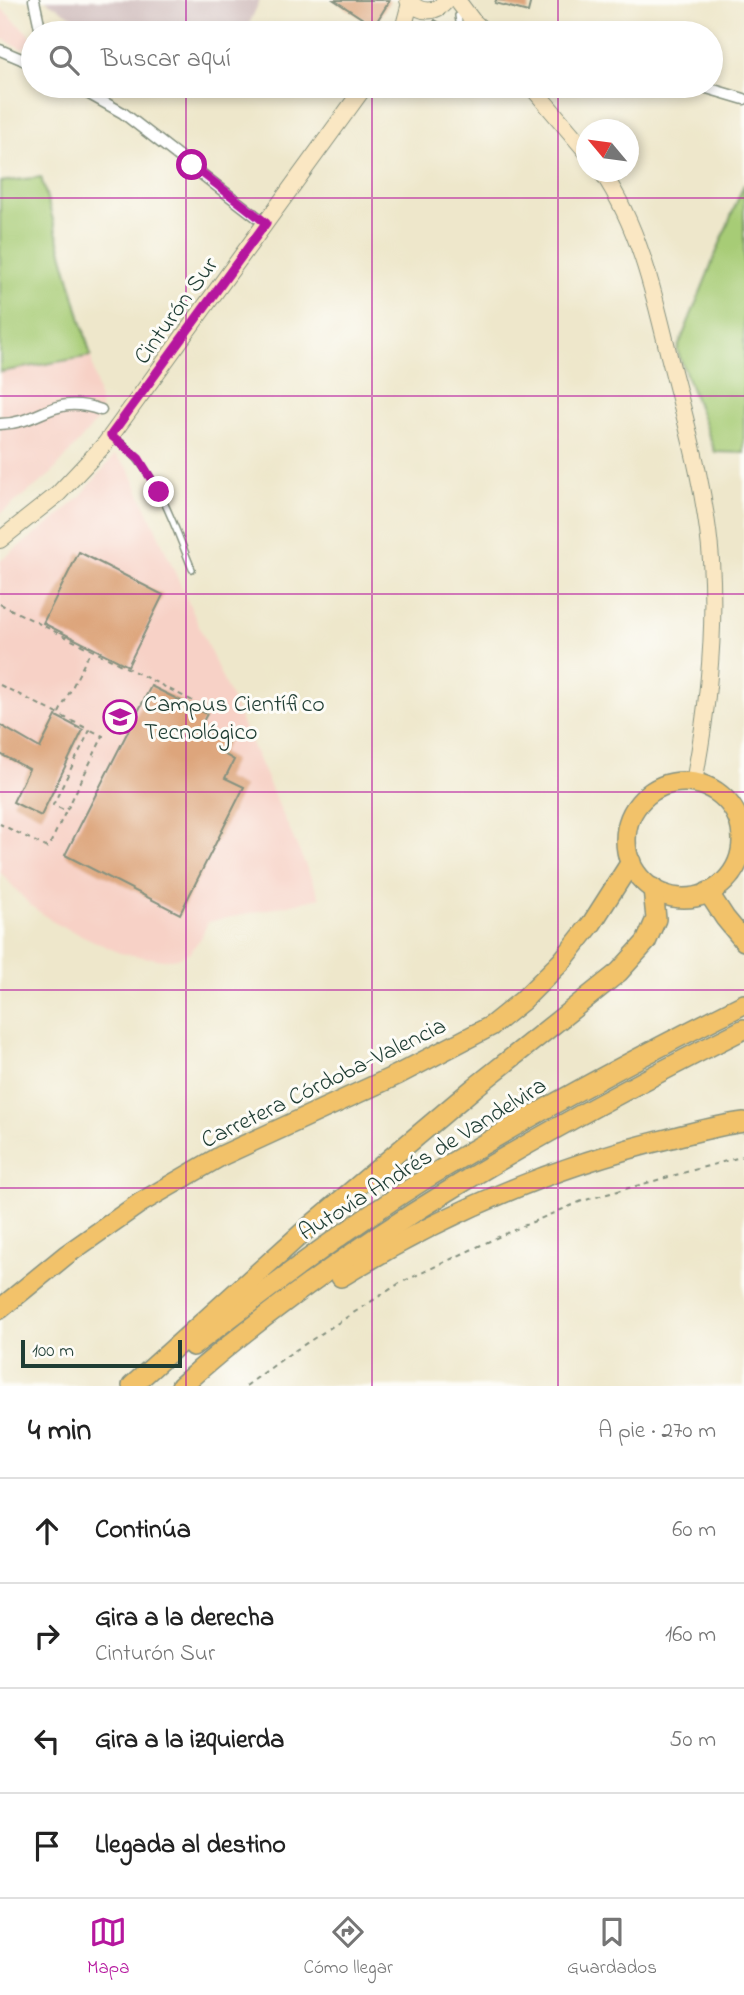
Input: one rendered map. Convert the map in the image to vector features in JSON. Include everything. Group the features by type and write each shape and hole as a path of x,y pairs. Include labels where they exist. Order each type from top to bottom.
{"highway":[{"path":"694,782 719,793 740,814 743,847 738,860 721,884 708,892 680,897 653,888 636,872 631,862 627,831 631,817 639,803 664,785 694,782"},
{"name":"Carretera Córdoba-Valencia","path":"0,1309 76,1248 141,1203 221,1156 397,1075 491,1026 522,1001 562,961 592,923 631,862"},
{"path":"132,1386 301,1234 474,1088 619,972 646,942 656,919 653,888"},
{"path":"708,892 724,918 744,941"},
{"name":"Autovía Andrés de Vandelvira","path":"148,1386 188,1350 299,1265 420,1182 556,1101 744,1004"},
{"name":"Autovía Andrés de Vandelvira","path":"181,1386 316,1279 440,1194 585,1112 744,1028"},
{"path":"235,1342 410,1236 540,1177 634,1147 744,1122"}],"street":[{"path":"34,0 38,21"},
{"path":"412,21 425,5 472,21"},
{"path":"0,50 21,59"},
{"path":"723,93 744,99"},
{"path":"96,98 123,113 266,223"},
{"name":"Cinturón Sur","path":"0,540 58,494 111,435 356,98"},
{"path":"541,98 576,139"},
{"path":"608,182 620,202 640,249 658,310 685,420 711,557 711,675 694,782"},
{"path":"0,424 18,424 66,403 84,404 101,410"}],"lane":[{"path":"111,435 130,450 147,469 192,569"}],"path":[{"path":"0,604 207,708"},
{"path":"58,714 91,651"},
{"path":"0,684 103,736 48,848 0,824"},
{"path":"66,811 53,805 90,730"},
{"path":"246,1386 288,1355 400,1283 509,1232 582,1202 744,1156"}],"shaded area":[{"path":"45,0 260,0 250,21 80,21"},
{"path":"0,7 21,27 21,48 0,38"},
{"path":"91,356 101,410 95,423 51,474 0,514 0,372"},
{"name":"Campus Científico Tecnológico","path":"115,455 129,469 320,898 208,922 190,952 178,958 163,960 120,953 55,923 30,905 0,872 0,561 79,498"}],"green space":[{"path":"41,177 91,356 0,372 0,182"},
{"path":"744,184 744,453 715,452 677,350"}],"building":[{"path":"334,0 390,0 377,21 366,21"},
{"path":"496,0 531,0 528,12 495,3"},
{"path":"79,552 163,595 128,666 43,623"},
{"path":"151,686 207,714 200,727 228,741 222,753 234,760 225,778 244,787 180,914 65,855"},
{"path":"56,716 83,730 41,816 13,802 29,769 0,754 0,725 40,748"}],"place":[{"name":"Campus Científico Tecnológico","path":"120,717"}],"route":[{"path":"159,492 139,459 111,435 266,223 192,165"}]}
